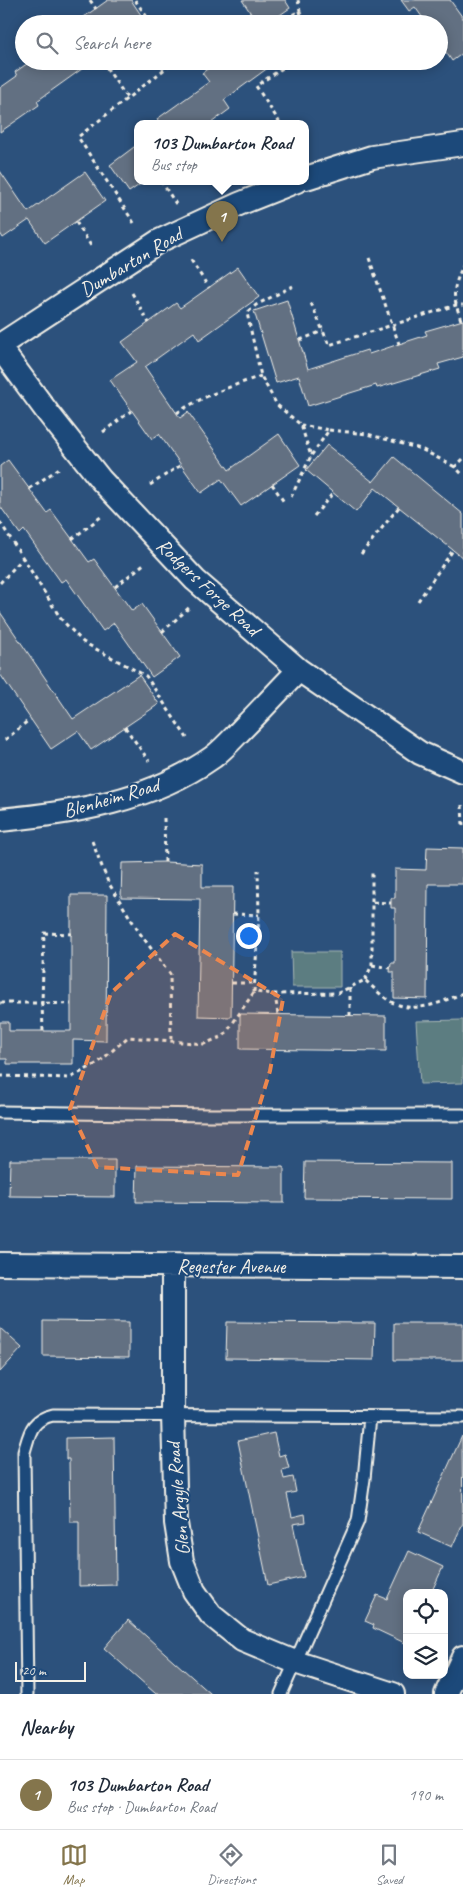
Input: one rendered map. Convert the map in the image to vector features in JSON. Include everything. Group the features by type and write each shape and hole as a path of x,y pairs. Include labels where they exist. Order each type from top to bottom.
{"street":[{"path":"309,177 372,157 463,144"},
{"name":"Dumbarton Road","path":"0,346 159,241 239,204 288,185"},
{"name":"Rodgers Forge Road","path":"0,346 48,413 101,480 195,580 299,670 420,752 463,772"},
{"name":"Blenheim Road","path":"0,820 86,810 146,792 181,775 213,757 299,670"},
{"name":"Regester Avenue","path":"0,1264 463,1267"},
{"name":"Glen Argyle Road","path":"173,1265 173,1415 176,1523 182,1560 194,1591 211,1615 242,1640 295,1662 393,1694"},
{"path":"446,1694 463,1657"}],"lane":[{"path":"0,1112 210,1115 463,1115"},
{"path":"27,1694 24,1452 31,1428 42,1417 53,1414 463,1417"},
{"path":"281,1694 358,1521 370,1417"}],"path":[{"path":"90,0 96,9"},
{"path":"135,0 146,15"},
{"path":"298,0 301,15"},
{"path":"292,15 300,11"},
{"path":"108,70 127,98"},
{"path":"134,222 78,137 163,70"},
{"path":"278,120 256,86 280,70"},
{"path":"164,185 176,204"},
{"path":"76,222 93,249"},
{"path":"370,258 399,344"},
{"path":"191,260 209,288"},
{"path":"461,320 453,290 463,265"},
{"path":"293,286 256,305 246,313 261,376 277,404 301,424 329,430 367,434 421,449 455,467 463,475"},
{"path":"132,293 149,322"},
{"path":"310,303 329,345 456,305 463,305"},
{"path":"300,340 323,331"},
{"path":"177,413 216,393 261,376"},
{"path":"103,432 131,411"},
{"path":"301,424 311,456"},
{"path":"291,497 311,456 329,430"},
{"path":"455,467 463,458"},
{"path":"150,485 181,464"},
{"path":"29,489 61,466"},
{"path":"272,484 284,502"},
{"path":"314,516 333,493"},
{"path":"361,554 399,507"},
{"path":"72,539 102,516"},
{"path":"0,522 62,619 83,642 146,676 188,738"},
{"path":"418,601 453,550"},
{"path":"0,583 23,558"},
{"path":"115,587 145,563"},
{"path":"162,632 194,604"},
{"path":"5,740 30,719"},
{"path":"125,727 149,761"},
{"path":"462,805 463,825"},
{"path":"164,818 165,862"},
{"path":"92,840 108,882 139,932 170,974 170,1041"},
{"path":"0,1076 70,1078 98,1063 128,1037 204,1044 224,1036 254,992 259,915 258,870"},
{"path":"254,992 275,994 338,993 365,980 372,965 372,871"},
{"path":"373,902 391,903"},
{"path":"233,914 259,915"},
{"path":"43,1031 44,933 72,934"},
{"path":"372,965 390,968"},
{"path":"365,980 394,1004 414,1008 441,1003 463,993"},
{"path":"232,983 255,983"},
{"path":"350,988 350,1016"},
{"path":"275,994 278,1015"},
{"path":"0,1003 71,1004"}],"highlighted area":[{"path":"175,934 283,999 270,1071 238,1175 97,1167 70,1109 111,993"}],"green space":[{"path":"291,952 340,952 340,987 292,987"},
{"path":"463,1020 463,1083 420,1084 416,1021"}],"building":[{"path":"108,0 131,0 141,15 87,15"},
{"path":"242,0 285,0 290,8 280,15 252,15"},
{"path":"401,0 450,0 463,18 463,53 452,61 448,55 448,15 421,15 415,7 409,11"},
{"path":"18,70 80,70 37,101 39,105 0,132 0,88 17,76 15,72"},
{"path":"206,70 265,70 224,100 230,109 215,120 158,120 209,82 202,73"},
{"path":"134,147 134,185 139,185 129,192 110,165"},
{"path":"0,171 28,212 85,172 105,201 45,243 29,220 3,238 0,233"},
{"path":"238,267 259,297 199,340 194,332 145,367 180,418 188,412 229,470 279,434 300,465 241,506 221,479 201,493 159,434 152,439 110,380 137,362 122,342 176,303 180,308"},
{"path":"287,300 308,369 367,350 369,354 427,335 425,331 463,320 463,357 438,364 440,369 377,388 376,385 308,406 299,376 276,383 254,311"},
{"path":"327,445 373,482 394,457 463,514 463,558 375,488 356,512 306,470"},
{"path":"8,460 47,513 51,510 89,562 94,559 132,611 142,604 180,657 152,677 114,623 103,631 66,579 61,582 24,530 20,534 0,506 0,466"},
{"path":"0,612 73,719 139,675 159,704 91,750 78,731 51,749 0,674"},
{"path":"427,847 463,848 463,884 428,884 427,999 394,998 394,972 390,972 391,963 395,963 395,908 391,908 391,898 395,898 395,869 426,870"},
{"path":"165,862 202,864 202,887 233,887 231,1017 198,1016 200,899 121,898 122,863"},
{"path":"71,895 107,895 106,1041 73,1040 73,1064 7,1064 7,1059 0,1059 0,1022 9,1022 9,1031 71,1031"},
{"path":"240,1014 386,1016 386,1051 240,1049"},
{"path":"10,1160 115,1160 115,1197 9,1196"},
{"path":"305,1162 452,1163 452,1199 304,1198"},
{"path":"137,1166 284,1167 284,1203 136,1202"},
{"path":"43,1321 129,1322 129,1357 43,1356"},
{"path":"227,1322 375,1323 374,1360 226,1358"},
{"path":"394,1323 463,1323 463,1360 394,1360"},
{"path":"0,1328 22,1348 0,1372"},
{"path":"274,1433 279,1456 285,1454 289,1468 282,1470 284,1479 293,1477 296,1492 287,1494 292,1517 305,1514 306,1522 293,1524 304,1577 268,1585 238,1441"},
{"path":"462,1436 463,1523 452,1547 418,1532"},
{"path":"114,1437 116,1585 79,1586 79,1522 70,1522 69,1459 66,1459 66,1438"},
{"path":"409,1551 443,1567 433,1589 403,1589 403,1642 373,1628 374,1625 365,1621 377,1595 387,1599"},
{"path":"128,1620 211,1694 156,1694 104,1648"}],"place":[{"name":"103 Dumbarton Road","path":"222,242"}]}
